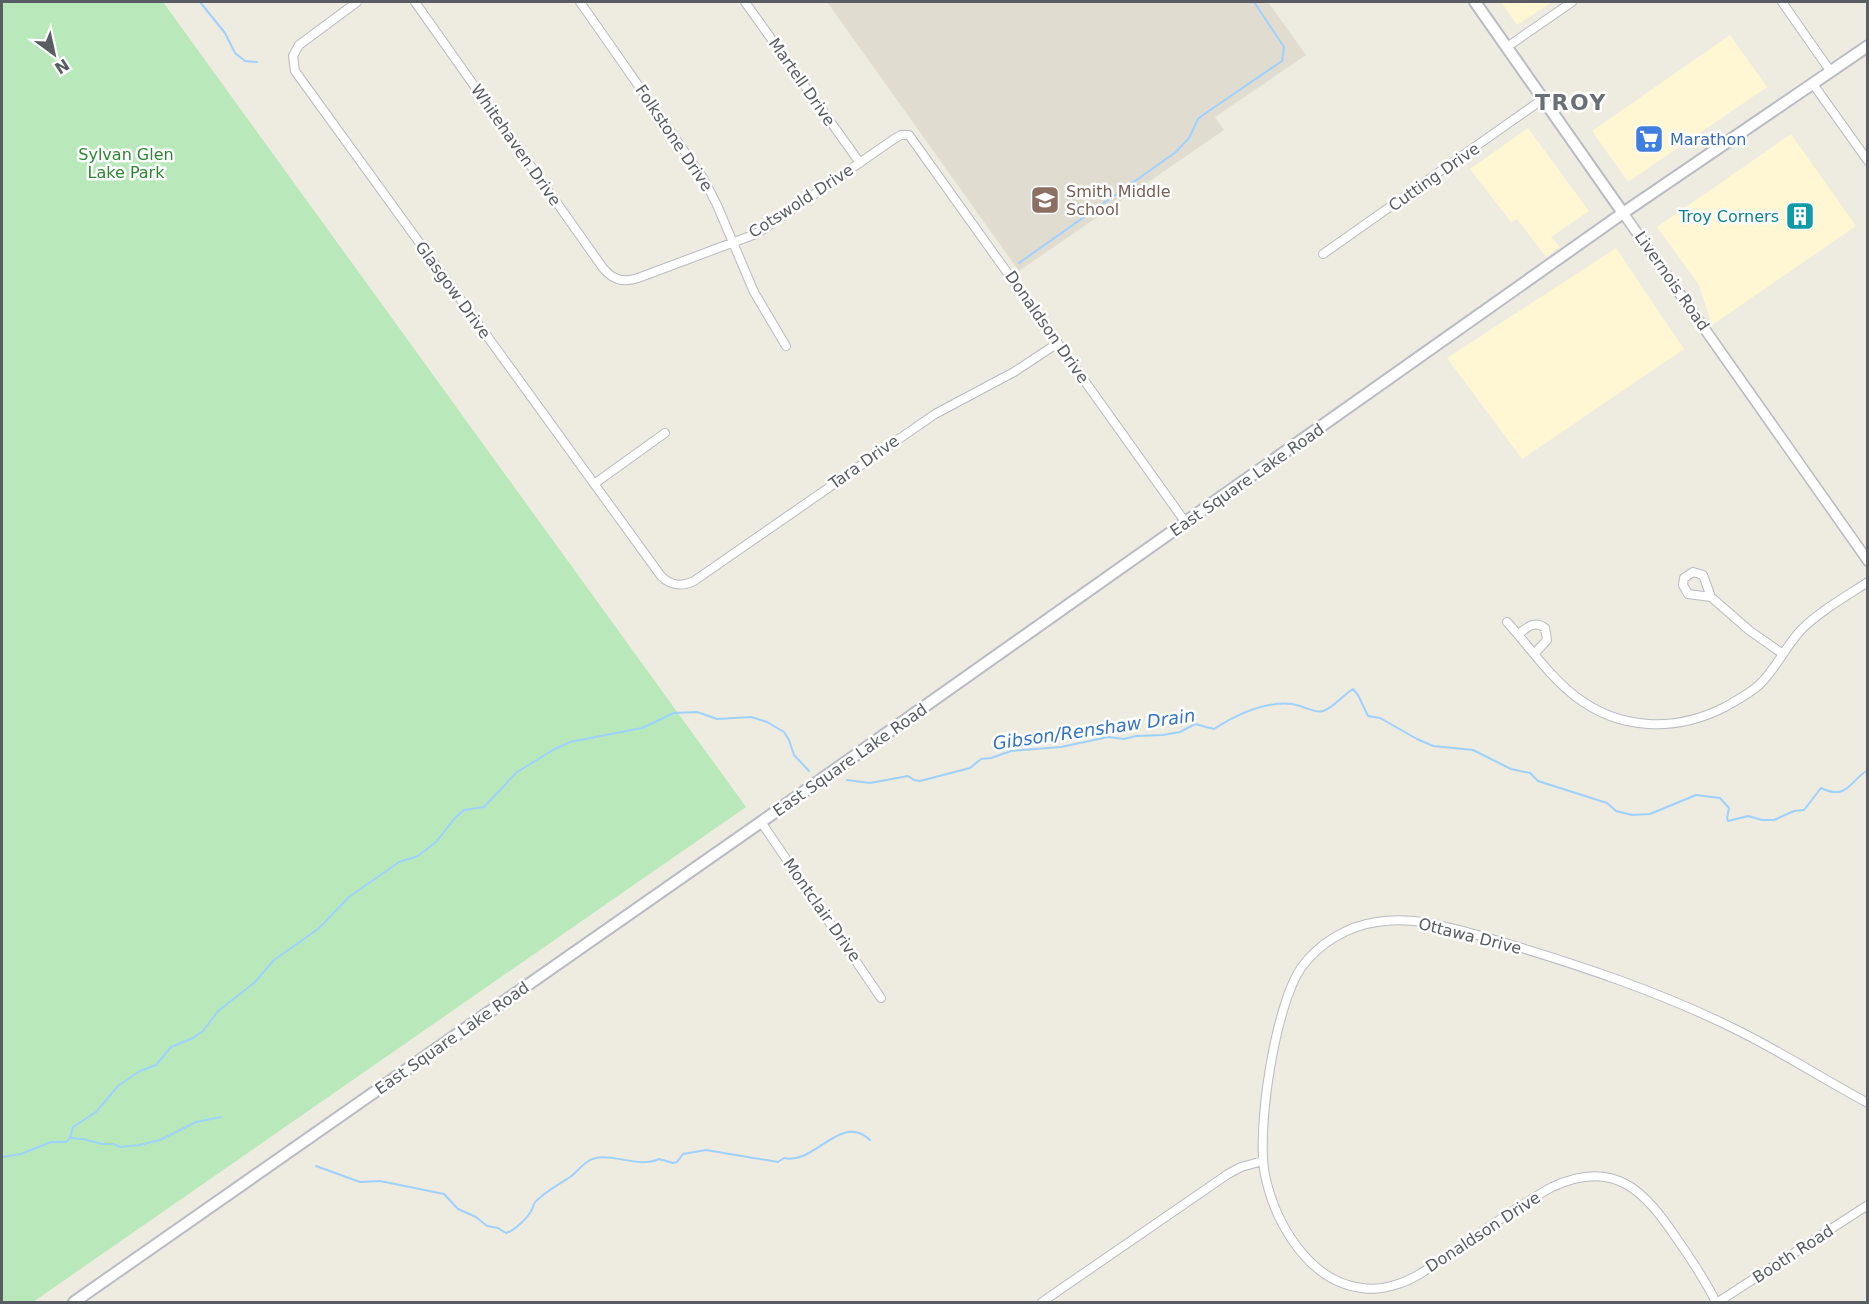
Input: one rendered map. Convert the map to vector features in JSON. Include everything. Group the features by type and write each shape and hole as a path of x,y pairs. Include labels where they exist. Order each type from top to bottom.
{"main road":[{"name":"Livernois Road","path":"1475,2 1623,213"},
{"name":"East Square Lake Road","path":"74,1302 761,822 1623,213 1868,46"}],"street":[{"name":"Glasgow Drive","path":"357,2 299,45 294,56 295,71 661,576 674,585"},
{"name":"Whitehaven Drive","path":"415,2 603,268 612,277 623,281"},
{"name":"Folkstone Drive","path":"580,2 698,168 711,192 754,292 786,346"},
{"name":"Martell Drive","path":"745,2 860,163"},
{"path":"1507,47 1572,2"},
{"path":"1782,2 1831,72"},
{"path":"1813,84 1868,160"},
{"name":"Cutting Drive","path":"1323,254 1543,99"},
{"name":"Cotswold Drive","path":"623,281 638,278 764,229 894,139 905,134"},
{"name":"Donaldson Drive","path":"905,134 914,141 1186,523"},
{"name":"Livernois Road","path":"1623,213 1868,561"},
{"name":"Tara Drive","path":"674,585 684,585 694,581 935,414 1014,372 1058,343"},
{"path":"594,484 665,433"},
{"path":"1507,622 1564,687 1587,705 1621,720 1655,725 1677,723 1698,719 1742,698 1759,685 1808,624 1868,582"},
{"path":"1711,597 1742,625 1783,654"},
{"path":"1519,634 1532,625 1539,624 1545,628 1547,640 1535,653"},
{"name":"Montclair Drive","path":"761,822 881,998"},
{"name":"Ottawa Drive","path":"1263,1161 1263,1141 1276,1038 1293,983 1309,958 1327,942 1358,926 1378,921 1410,921 1456,929 1620,979 1733,1028 1868,1103"},
{"path":"1042,1302 1228,1174 1241,1167 1263,1161"},
{"name":"Donaldson Drive","path":"1263,1161 1273,1200 1290,1235 1313,1264 1335,1282 1362,1288 1397,1285 1422,1272 1552,1187 1574,1178 1597,1176 1627,1184 1648,1199 1682,1246 1717,1302"},
{"name":"Booth Road","path":"1717,1302 1868,1205"}],"shaded area":[{"name":"Smith Middle School","path":"827,2 1268,2 1306,55 1215,117 1224,130 1019,271"},
{"path":"1501,2 1552,2 1517,25"},
{"path":"1730,35 1767,87 1628,182 1592,131"},
{"path":"1528,128 1589,211 1551,237 1560,247 1546,257 1517,219 1511,222 1470,169"},
{"name":"Troy Corners","path":"1791,134 1856,226 1712,325 1699,285 1657,227"},
{"path":"1616,248 1684,349 1522,459 1447,358"}],"green space":[{"name":"Sylvan Glen Lake Park","path":"2,2 163,2 746,807 33,1302 2,1302"}],"waterway":[{"path":"200,2 225,33 235,53 245,61 257,62"},
{"path":"1019,263 1176,152 1189,138 1198,119 1282,61 1284,47 1254,2"},
{"name":"Gibson/Renshaw Drain","path":"847,780 870,783 908,776 920,781 970,768 981,759 1011,751 1061,747 1108,737 1124,739 1163,735 1180,732 1195,724 1214,729 1241,714 1272,705 1292,704 1320,712 1330,708 1353,689 1368,716 1380,718 1417,739 1433,746 1473,750 1511,769 1530,773 1538,781 1607,803 1616,811 1632,815 1650,814 1696,795 1720,798 1729,808 1728,821 1748,816 1762,820 1774,820 1794,811 1804,810 1821,788 1837,792 1843,791 1868,770"},
{"name":"Gibson/Renshaw Drain","path":"70,1138 73,1127 96,1112 119,1085 140,1071 156,1065 171,1047 203,1031 218,1011 254,983 274,960 318,929 349,897 399,862 418,856 436,842 464,810 484,807 517,772 553,750 570,742 642,728 674,713 697,712 717,719 751,717 767,722 784,732 794,755 809,771"},
{"path":"2,1157 21,1154 51,1142 66,1142 70,1138 121,1147 139,1145 160,1140 196,1122 221,1117"},
{"path":"316,1166 360,1182 380,1181 444,1194 458,1209 476,1217 487,1226 498,1228 506,1233 525,1220 540,1197 594,1158 641,1162 659,1159 673,1163 677,1162 683,1154 706,1150 778,1162 784,1158 796,1158 807,1154 838,1135 848,1132 859,1133 870,1140"}],"place":[{"name":"Marathon","path":"1649,139"},
{"name":"Smith Middle School","path":"1045,200"},
{"name":"Troy Corners","path":"1800,216"}],"district":[{"name":"TROY","path":"1571,102"}]}
